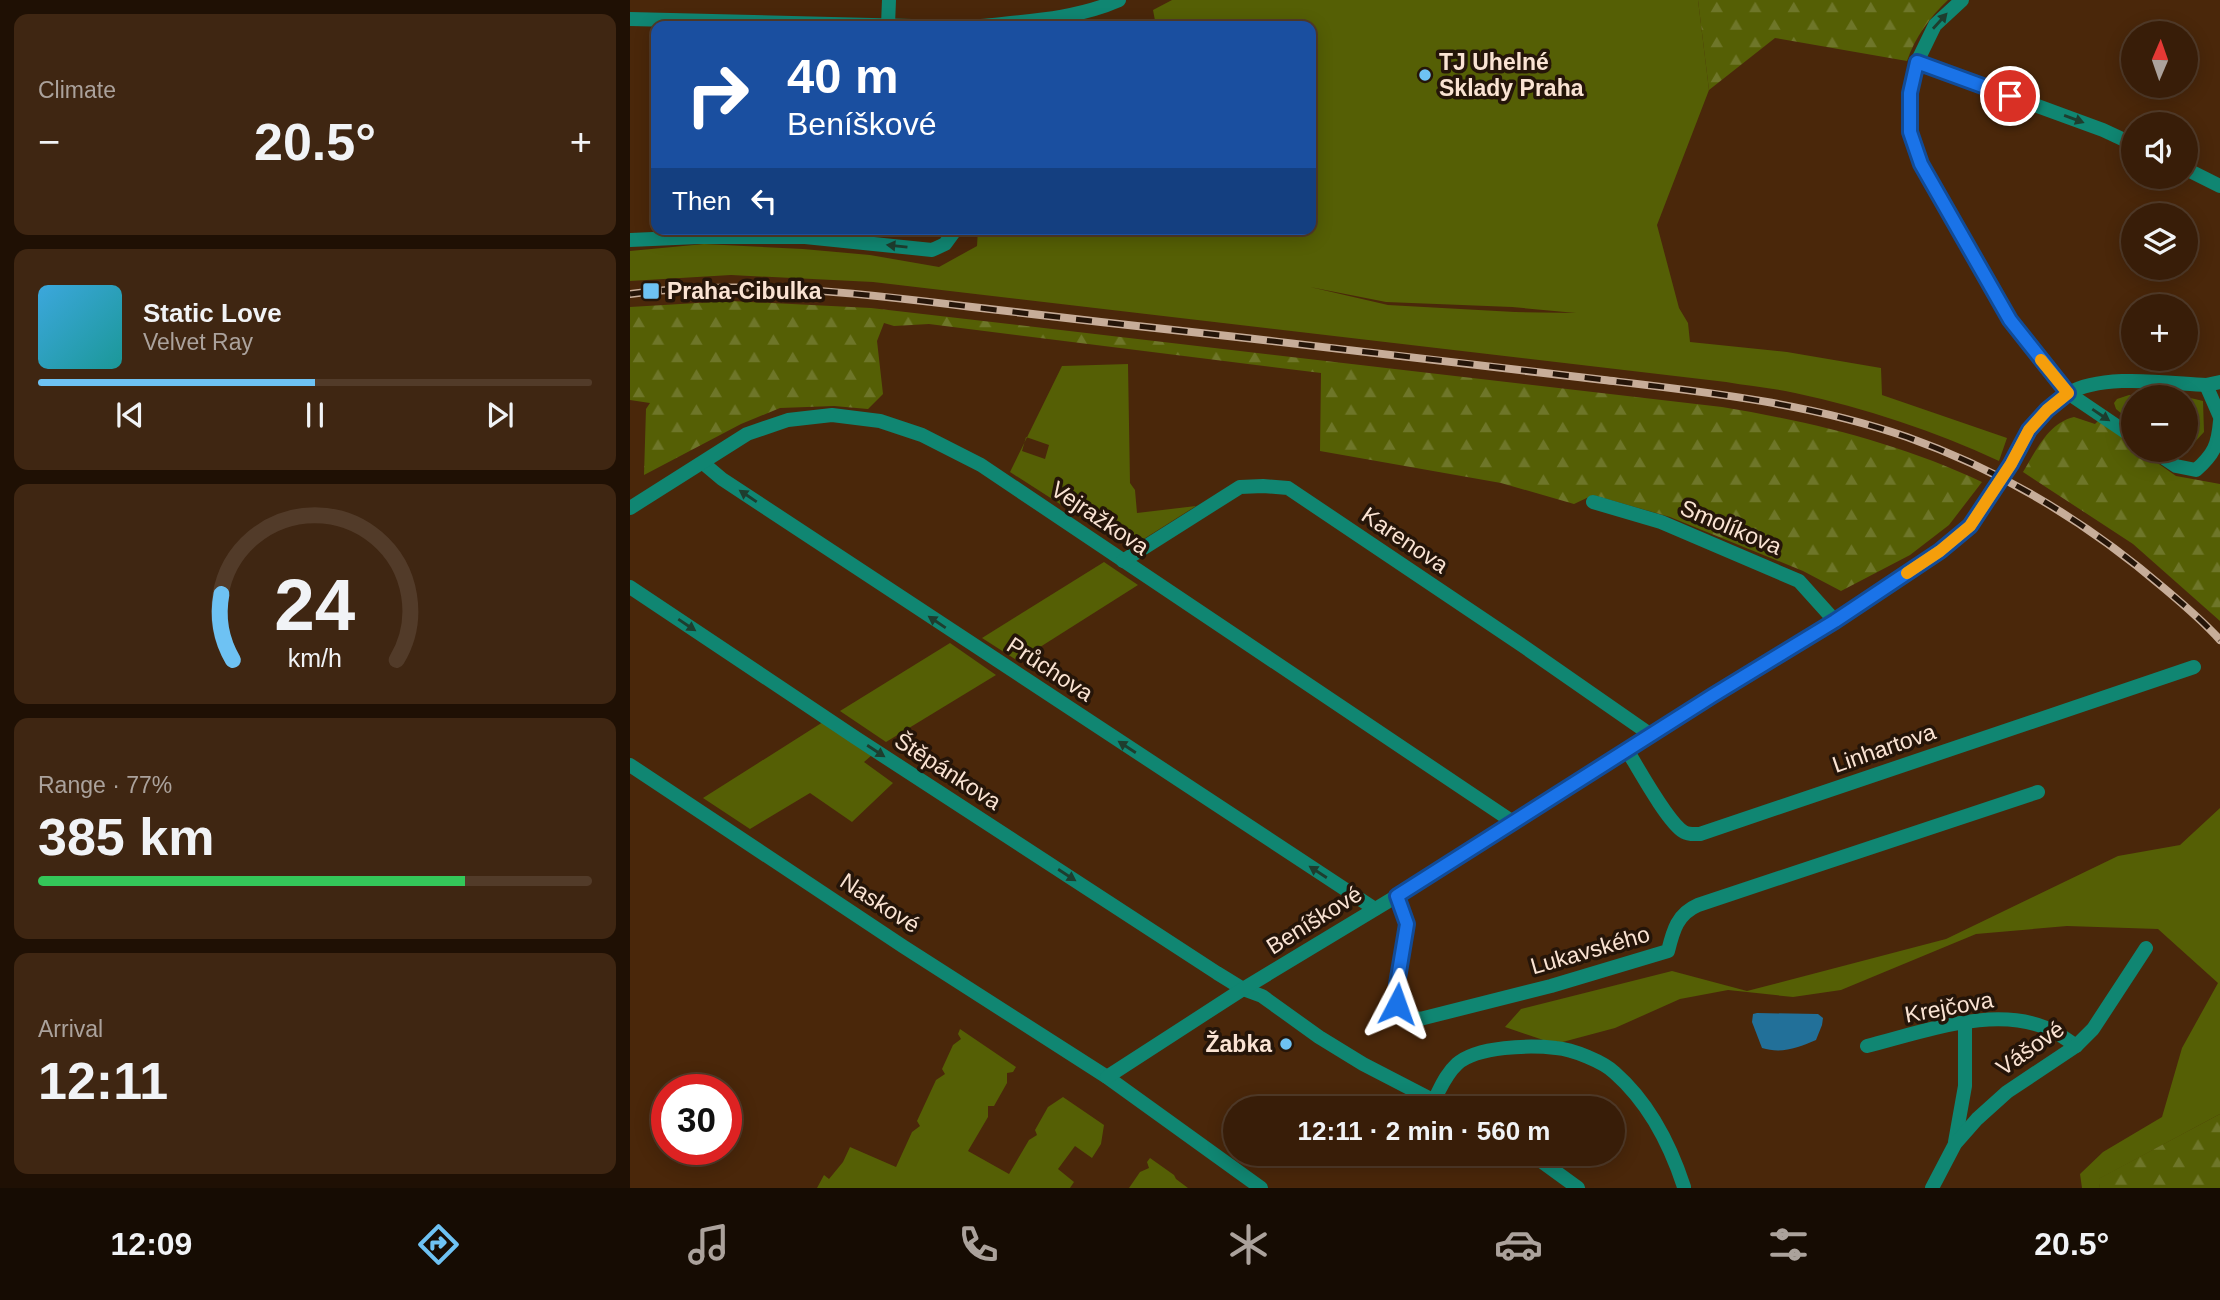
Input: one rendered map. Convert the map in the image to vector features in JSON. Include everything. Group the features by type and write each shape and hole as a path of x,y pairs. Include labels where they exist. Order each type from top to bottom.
{"street":[{"path":"888,21 889,0"},
{"path":"1027,21 1055,18 1103,7 1119,0"},
{"path":"1962,0 1935,25 1917,62 1910,93 1910,132 1921,164 2010,320 2068,393 2121,429"},
{"path":"630,19 716,21"},
{"path":"1917,62 2121,138"},
{"path":"2198,175 2220,186"},
{"path":"630,240 805,237 933,250 945,244 952,235"},
{"path":"2068,393 2116,382 2213,384 2220,419 2219,440 2196,470 2170,462"},
{"name":"Beníškové","path":"1107,1077 1243,989 1397,896 1835,621 1940,551 1970,526 2011,464 2029,430 2047,410 2068,393"},
{"name":"Vejražkova","path":"630,508 747,434 788,420 832,415 880,421 922,435 981,465 1513,821"},
{"name":"Průchova","path":"703,463 733,487 1375,909"},
{"name":"Karenova","path":"1123,561 1240,487 1288,488 1651,735"},
{"name":"Smolíkova","path":"1593,502 1661,522 1799,581 1835,621"},
{"name":"Štěpánkova","path":"630,587 856,738 1243,989 1262,996 1319,1037 1363,1064 1426,1096"},
{"name":"Linhartova","path":"1627,750 1655,796 1677,825 1685,833 1700,834 2194,667"},
{"name":"Naskové","path":"630,765 904,947 1107,1077 1261,1188"},
{"name":"Lukavského","path":"1397,896 1407,924 1396,999 1404,1012 1420,1019 1551,986 1668,951 1678,921 1685,912 1698,905 2038,792"},
{"name":"Vášové","path":"1932,1188 1955,1144 1977,1119 2007,1092 2076,1046 2093,1030 2146,948"},
{"name":"Krejčova","path":"1867,1046 1981,1020 2020,1021 2040,1026 2058,1033 2076,1046"},
{"name":"Vášové","path":"1955,1144 1965,1086 1965,1024"},
{"path":"1436,1096 1458,1063 1473,1055 1515,1048 1559,1048 1595,1060 1614,1071 1636,1095 1665,1139 1684,1186"},
{"path":"1548,1166 1578,1188"}],"green space":[{"path":"1172,0 1698,0 1709,90 1657,225 1679,308 1688,323 1690,342 1787,352 1881,368 1882,395 2007,438 1999,461 1925,430 1874,413 1795,393 1726,382 873,282 731,275 630,281 630,251 704,244 870,255 939,267 977,246 978,235 1316,235 1316,21 1155,21 1153,10","holes":["1310,287 1386,302 1512,307 1576,313 1388,305"]},
{"path":"1698,0 1948,0 1924,28 1907,61 1775,38 1709,90"},
{"path":"731,301 871,308 1722,407 1789,420 1887,445 1982,482 1949,525 1910,555 1841,591 1803,571 1670,517 1593,495 1574,504 1501,483 1320,451 1321,373 929,324 894,326 884,323 877,341 883,394 868,409 834,406 780,408 741,424 644,475 646,409 650,403 630,400 630,307"},
{"path":"1128,364 1130,483 1135,490 1137,513 1196,506 1139,542 1128,543 1116,540 1010,472 1024,443 1022,451 1045,459 1049,445 1027,437 1062,366"},
{"path":"2121,398 2121,413 2114,403"},
{"path":"2198,400 2203,401 2204,432 2198,439"},
{"path":"2074,417 2095,424 2099,420 2121,436 2121,462 2156,462 2176,476 2220,484 2220,621 2133,544 2023,472 2050,432 2065,420"},
{"path":"1104,562 1138,585 1018,661 982,638"},
{"path":"950,643 996,675 886,742 840,711"},
{"path":"823,722 872,755 864,762 893,783 852,822 810,793 750,829 703,798"},
{"path":"2220,808 2220,1114 2099,1179 2100,1188 2082,1188 2080,1174 2103,1152 2162,1117 2182,1048 2218,983 2158,929 2067,926 1976,934 1841,990 1793,997 1728,990 1680,999 1615,1028 1555,1044 1505,1027 1521,1009 1672,971 1747,991 1946,939 2118,856 2180,845"},
{"path":"960,1029 1016,1067 1013,1072 1007,1073 1007,1083 994,1106 988,1106 988,1117 968,1151 1009,1174 1029,1140 1037,1135 1035,1130 1048,1107 1063,1097 1104,1125 1101,1144 1092,1158 1075,1146 1058,1169 1074,1182 1070,1188 817,1188 824,1175 829,1179 843,1162 850,1147 896,1167 912,1132 920,1126 917,1121 936,1080 945,1074 942,1069 953,1045 961,1039 958,1034"},
{"path":"2220,1114 2220,1188 2100,1188 2098,1179"},
{"path":"1150,1158 1188,1188 1129,1188 1140,1172 1149,1168 1147,1162"}],"water":[{"path":"1753,1014 1818,1014 1823,1018 1816,1040 1796,1048 1776,1050 1762,1048 1752,1022"}],"railway":[{"path":"630,294 715,288 844,293 1559,374 1719,394 1833,415 1907,437 1942,451 2043,501 2136,565 2220,640"}],"slow traffic":[{"path":"1907,573 1970,526 2011,464 2023,438 2047,410 2068,393 2041,360"}],"place":[{"name":"TJ Uhelné Sklady Praha","path":"1425,75"},
{"name":"Praha-Cibulka","path":"651,291"},
{"name":"Žabka","path":"1286,1044"}],"route":[{"path":"1397,1004 1397,984 1407,924 1397,896 1835,621 1940,551 1970,526 2011,464 2023,438 2047,410 2068,393 2010,320 1921,164 1910,132 1910,93 1917,62 2010,96"}]}
